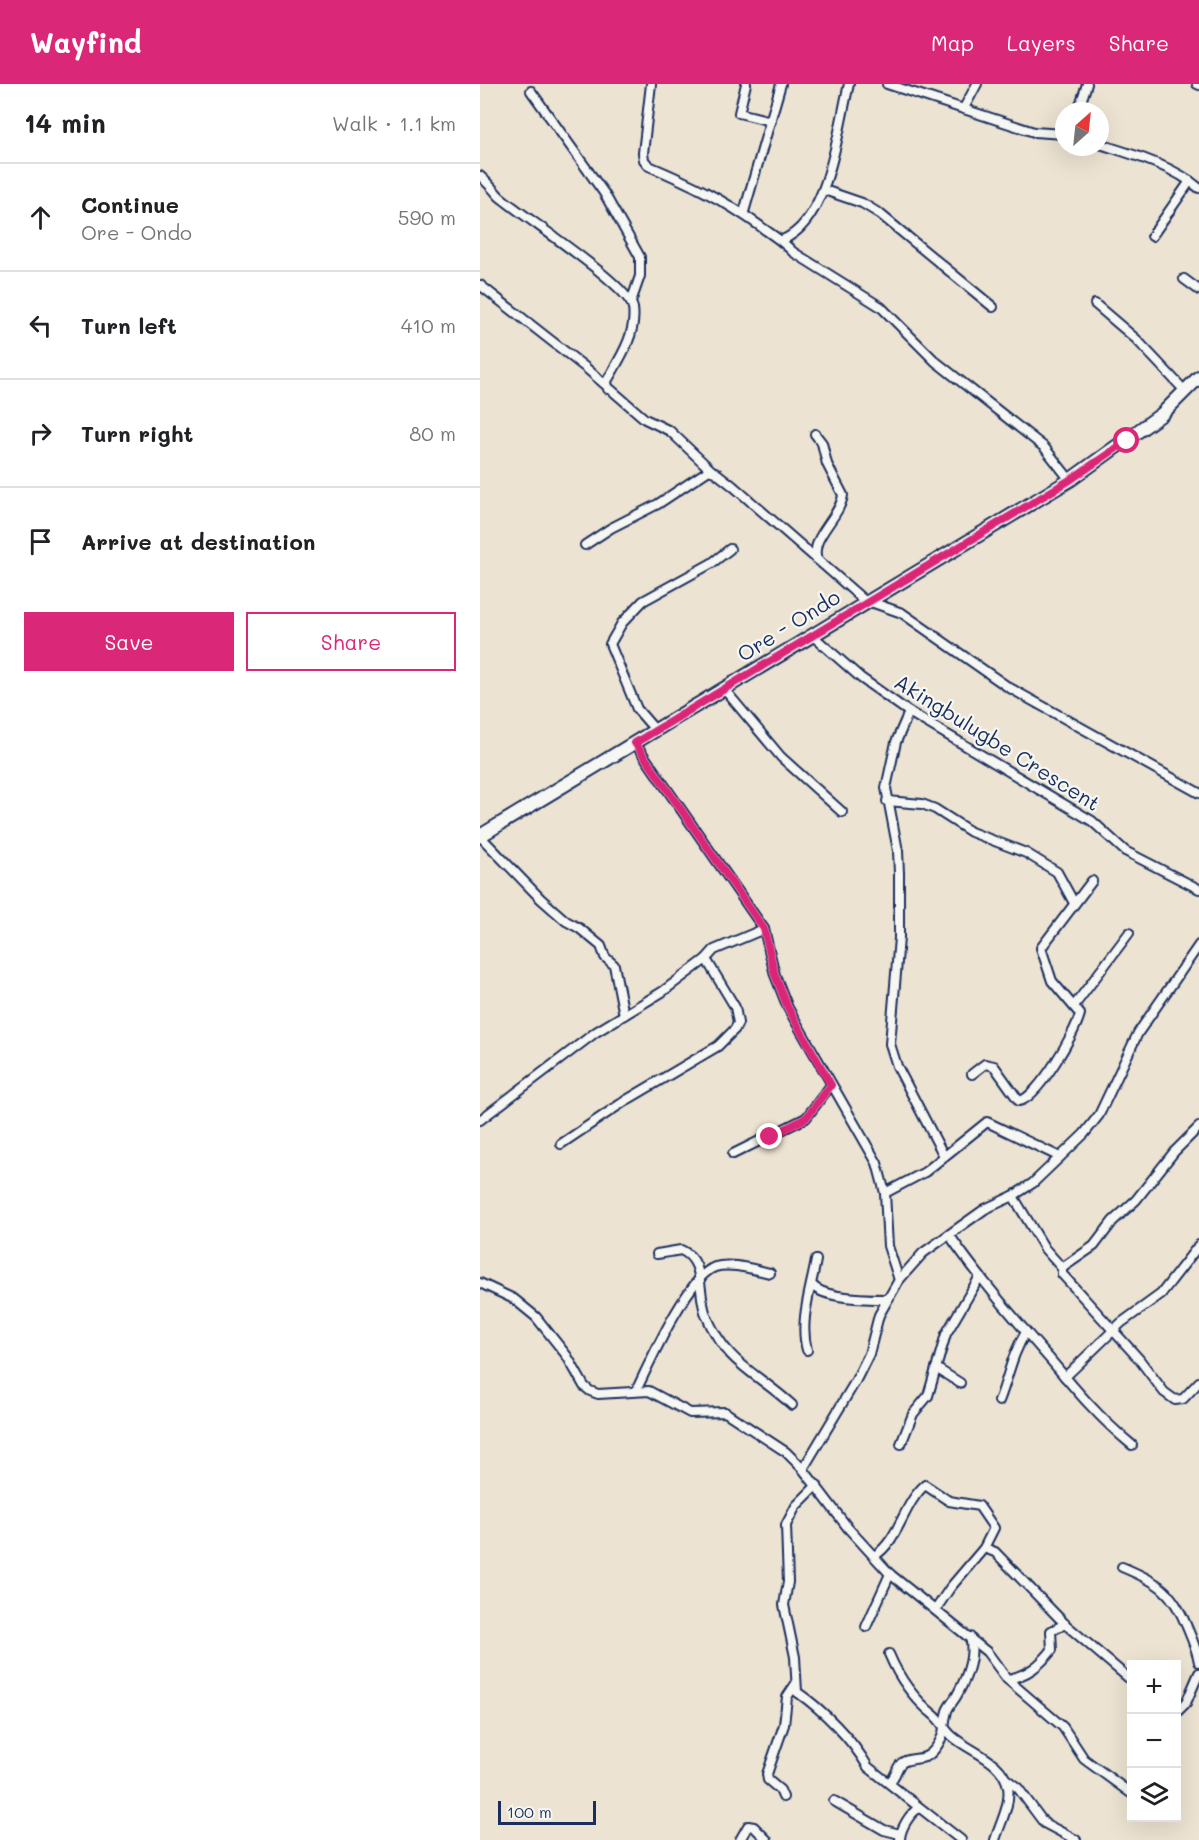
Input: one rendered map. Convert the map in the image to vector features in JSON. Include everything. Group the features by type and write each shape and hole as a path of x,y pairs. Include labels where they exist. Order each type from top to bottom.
{"main road":[{"name":"Ore - Ondo","path":"480,836 1070,480 1127,441 1185,392 1199,376"}],"street":[{"path":"651,84 645,123 644,160 649,166 703,188 744,212 782,240 793,252 881,307 935,361 1044,447 1070,480"},
{"path":"746,84 739,112 771,121"},
{"path":"744,212 781,84"},
{"path":"782,240 795,233 811,217 824,190 849,84"},
{"path":"887,84 1034,132 1055,133"},
{"path":"964,108 977,84"},
{"path":"1081,102 1087,84"},
{"path":"531,91 604,193 640,257 640,276 631,302 633,324 627,345 607,381 608,389"},
{"path":"1109,147 1146,159 1190,181 1199,188"},
{"path":"480,176 499,195 612,283 631,302"},
{"path":"1152,236 1190,181"},
{"path":"824,190 862,203 880,214 993,307"},
{"path":"1184,279 1199,290"},
{"path":"480,285 564,350 645,419 670,431 713,471 734,486 867,601 902,613 1008,687 1199,793"},
{"path":"1095,304 1136,339 1185,392"},
{"path":"815,434 822,443 827,464 843,495 837,514 819,541 816,555 818,559"},
{"path":"585,545 611,528 658,504 704,472 713,471"},
{"path":"656,730 637,709 610,644 622,623 643,601 712,563 730,549"},
{"name":"Akingbulugbe Crescent","path":"813,636 861,678 909,712 1092,821 1125,851 1199,889"},
{"path":"724,689 781,757 842,812"},
{"path":"909,712 889,766 887,801 898,851 899,938 890,1044 897,1066 944,1156"},
{"path":"635,743 764,929 775,975 788,1008 877,1162 885,1193 888,1246 899,1280"},
{"path":"887,801 922,804 971,832 1026,853 1057,872 1074,903"},
{"path":"480,836 549,906 601,946 605,957 614,965 624,1015"},
{"path":"972,1074 985,1064 994,1066 1015,1098 1024,1100 1047,1075 1079,1021 1080,1014 1052,981 1041,948 1092,881"},
{"path":"480,1120 596,1032 662,992 706,959 714,950 764,929"},
{"path":"1074,1006 1129,933"},
{"path":"803,1469 869,1354 874,1329 887,1299 899,1280 923,1253 985,1209 1013,1196 1033,1183 1084,1134 1099,1115 1138,1033 1199,945"},
{"path":"561,1144 625,1101 718,1046 735,1029 738,1023 735,1007 706,959"},
{"path":"733,1154 806,1118 831,1085"},
{"path":"885,1193 904,1186 987,1122 1059,1157"},
{"path":"1062,1269 1094,1246 1113,1221 1136,1200 1174,1152 1199,1127"},
{"path":"1013,1196 1045,1249 1062,1269 1062,1274 1112,1332 1139,1359 1169,1397 1175,1400 1183,1399 1199,1382"},
{"path":"950,1236 980,1278 1065,1377 1106,1424 1132,1445"},
{"path":"1065,1377 1112,1332 1161,1294 1199,1245"},
{"path":"657,1254 681,1250 690,1254 699,1266 698,1281 702,1303 723,1348 736,1363 774,1388 792,1405"},
{"path":"807,1350 804,1339 805,1316 816,1260"},
{"path":"636,1391 681,1304 703,1275 718,1266 770,1273"},
{"path":"901,1444 913,1414 928,1396 946,1334 980,1278"},
{"path":"480,1283 514,1299 536,1317 567,1356 584,1386 590,1391 598,1394 649,1391 690,1413 725,1412 786,1452 817,1485 848,1528 890,1574 987,1652 1007,1678 1063,1726 1084,1759 1127,1791"},
{"path":"812,1285 820,1290 848,1298 887,1299"},
{"path":"999,1401 1008,1378 1011,1359 1026,1332"},
{"path":"936,1368 960,1383"},
{"path":"817,1485 796,1506 786,1525 788,1582 784,1605 795,1658 797,1692 815,1704 861,1755 868,1767 961,1840"},
{"path":"874,1556 885,1547 912,1499 925,1485 949,1501 979,1506 994,1528 984,1548 950,1588 936,1610"},
{"path":"984,1548 995,1552 1065,1624 1127,1678"},
{"path":"1122,1567 1165,1589 1173,1598 1197,1650 1199,1662"},
{"path":"866,1627 890,1574"},
{"path":"1007,1678 1021,1677 1030,1672 1052,1650 1051,1631 1065,1624"},
{"path":"890,1782 894,1779 897,1766 905,1761 916,1761 930,1755 945,1735 947,1709 962,1685 971,1655 970,1637"},
{"path":"889,1654 899,1677 923,1709 936,1716 952,1737 995,1764 1006,1779 1018,1788 1044,1823 1076,1840"},
{"path":"1181,1708 1186,1703 1199,1673"},
{"path":"783,1797 780,1790 768,1780 767,1774 784,1725 787,1696 795,1685"},
{"path":"995,1840 1007,1806 1009,1789 1006,1779"},
{"path":"834,1801 900,1837 911,1812 919,1808"},
{"path":"740,1840 748,1826 754,1827 767,1840"}],"route":[{"path":"770,1137 806,1118 831,1085 788,1008 775,975 764,929 635,743 1070,480 1127,441"}]}
